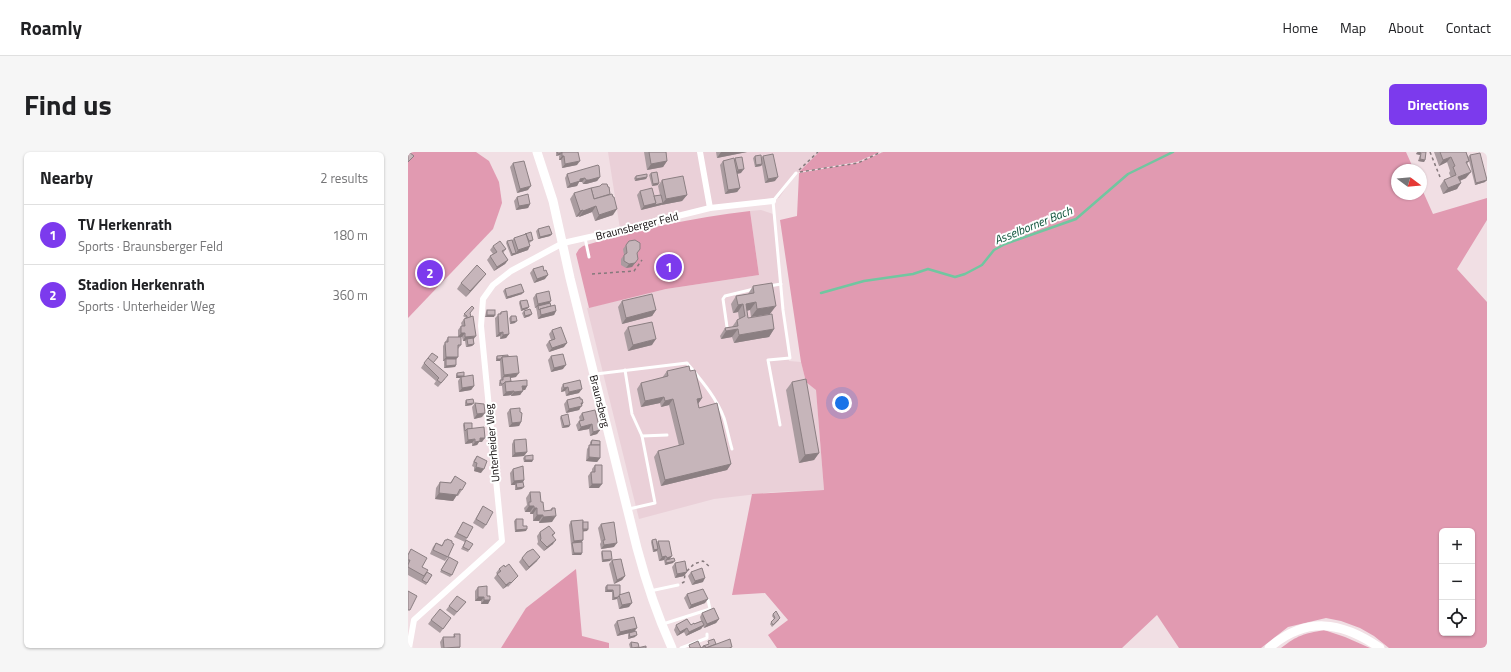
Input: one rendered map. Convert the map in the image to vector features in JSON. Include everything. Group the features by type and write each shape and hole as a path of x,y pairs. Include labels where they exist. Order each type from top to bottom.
{"main road":[{"name":"Braunsberg","path":"537,152 553,201 593,374 649,591 661,625 672,648"},
{"path":"1269,648 1293,632 1304,628 1320,626 1339,627 1355,633 1380,648"}],"street":[{"path":"700,152 710,208"},
{"name":"Braunsberger Feld","path":"563,243 710,208 773,201"},
{"name":"Unterheider Weg","path":"409,648 414,620 502,541 484,365 481,326 482,299 493,285 511,272 563,243"}],"lane":[{"path":"780,425 768,360 790,358 773,201 796,173"},
{"path":"585,238 589,257"},
{"path":"765,287 781,284"},
{"path":"727,327 724,296 758,289"},
{"path":"593,374 687,363 704,382 717,403 723,417 732,449"},
{"path":"625,370 632,414 642,436 655,503 627,510"},
{"path":"642,436 667,435"},
{"path":"649,591 678,585"},
{"path":"661,625 710,609 708,600"},
{"path":"681,648 707,638 707,634"}],"path":[{"path":"796,173 818,152"},
{"path":"796,173 858,162 881,152"},
{"path":"1430,152 1440,177"},
{"path":"592,274 634,272 642,260"},
{"path":"678,585 684,582 685,573 694,564 703,562 710,567"}],"shaded area":[{"path":"408,152 476,152 489,161 499,182 502,203 493,229 408,318"},
{"path":"608,152 819,152 799,172 796,173 779,198 767,199 620,229"},
{"path":"819,152 880,152 857,162 799,172"},
{"path":"883,152 1406,152 1411,164 1391,164 1391,200 1427,200 1433,214 1487,198 1487,220 1457,269 1487,302 1487,648 1389,648 1374,636 1360,628 1341,621 1326,618 1288,627 1261,648 1179,648 1157,615 1122,648 777,648 768,635 788,620 765,593 732,595 752,494 824,490 816,390 806,382 801,362 780,220 797,216 799,173 858,163"},
{"path":"761,210 773,214 789,361 801,362 806,382 816,389 824,490 774,492 714,499 639,519 587,308 666,289 759,275 750,211"},
{"path":"750,211 759,275 666,289 589,308 576,254 583,246 624,234 665,225"},
{"path":"576,569 582,636 609,643 609,648 501,648 526,608"},
{"path":"1324,630 1370,648 1281,648 1292,640 1301,636"}],"building":[{"path":"408,152 414,156 408,162"},
{"path":"562,152 578,152 580,161 565,164"},
{"path":"649,152 666,152 667,161 651,164"},
{"path":"1418,152 1426,152 1425,160 1420,159 1421,153"},
{"path":"1440,152 1466,152 1469,161 1466,162 1471,172 1458,177 1461,183 1448,188 1444,180 1456,175 1453,167 1455,166 1451,157 1443,160"},
{"path":"1480,153 1487,180 1476,183 1470,155"},
{"path":"773,154 778,177 768,179 763,156"},
{"path":"761,155 762,164 756,165 755,156"},
{"path":"742,157 744,169 738,170 735,158"},
{"path":"734,158 740,188 728,190 723,161"},
{"path":"524,161 531,186 520,189 513,163"},
{"path":"598,165 600,177 589,180 586,180 585,178 580,179 580,181 570,184 567,174"},
{"path":"657,172 659,183 653,184 651,173"},
{"path":"647,174 647,177 636,179 636,176"},
{"path":"683,176 687,195 666,199 662,180"},
{"path":"602,184 607,184 610,194 594,199 591,188"},
{"path":"591,188 594,199 612,194 617,209 599,215 596,206 580,211 574,193"},
{"path":"652,188 656,203 644,206 640,191"},
{"path":"528,194 530,204 519,206 517,197"},
{"path":"661,195 663,203 654,205 656,203 654,196"},
{"path":"549,226 552,234 540,237 538,229"},
{"path":"531,232 533,240 529,241 525,234"},
{"path":"526,234 530,246 518,250 514,238"},
{"path":"512,240 516,253 512,254 507,241"},
{"path":"635,240 640,243 640,249 637,253 638,259 635,263 629,264 624,261 624,255 627,253 626,245 629,241"},
{"path":"500,241 506,249 502,251 508,260 497,267 490,256 497,252 493,246"},
{"path":"477,265 486,274 470,291 461,283"},
{"path":"543,266 544,271 546,270 548,275 537,279 533,269"},
{"path":"772,283 776,306 757,309 756,302 746,304 748,318 772,314 774,329 739,335 738,329 726,331 725,328 738,326 737,320 745,316 743,304 738,305 736,296 754,293 753,286"},
{"path":"521,284 524,292 507,297 505,289"},
{"path":"549,291 551,301 538,304 536,294"},
{"path":"652,294 656,310 626,318 622,301"},
{"path":"527,300 529,307 522,309 520,301"},
{"path":"550,303 551,306 539,310 538,306"},
{"path":"555,305 556,311 541,315 540,309"},
{"path":"472,306 474,308 470,313 471,317 467,318 464,314"},
{"path":"530,309 532,314 525,316 524,311"},
{"path":"487,310 495,310 495,315 487,315"},
{"path":"507,311 509,334 503,335 503,332 499,333 498,314"},
{"path":"473,316 476,336 465,337 465,333 461,333 461,326 465,326 464,319"},
{"path":"511,316 516,316 517,321 511,322"},
{"path":"652,322 656,339 633,345 628,327"},
{"path":"561,327 567,343 552,348 549,341 555,339 552,330"},
{"path":"448,337 461,337 461,345 458,345 458,357 446,357 445,342 448,342"},
{"path":"473,338 474,344 468,345 467,339"},
{"path":"432,353 438,357 433,363 428,358"},
{"path":"563,354 566,365 554,368 551,356"},
{"path":"508,355 508,357 497,359 497,356"},
{"path":"517,356 519,373 504,375 502,357"},
{"path":"428,358 448,375 441,383 437,380 439,378 424,363"},
{"path":"446,359 456,359 456,365 446,366"},
{"path":"689,366 690,371 695,370 702,398 697,399 699,408 717,403 731,464 665,480 658,451 684,444 673,399 665,401 664,397 645,401 641,383 668,376 667,371"},
{"path":"464,372 464,376 457,376 457,373"},
{"path":"473,375 474,386 462,388 461,377"},
{"path":"510,376 511,381 501,384 500,380 503,380 503,377"},
{"path":"806,379 819,453 805,455 792,382"},
{"path":"527,380 527,386 522,386 523,391 506,392 505,382"},
{"path":"580,380 582,389 569,392 568,387 564,388 563,384"},
{"path":"580,397 583,403 581,403 582,406 569,409 567,400"},
{"path":"473,399 474,403 467,404 466,400"},
{"path":"475,403 484,404 485,413 477,414"},
{"path":"520,408 520,412 522,413 521,422 512,423 510,409"},
{"path":"595,410 600,430 593,432 592,424 581,427 579,421 584,420 582,413"},
{"path":"568,414 570,425 564,426 561,416"},
{"path":"464,423 472,423 472,429 467,429 465,431"},
{"path":"484,427 485,438 480,438 480,441 475,442 475,439 468,440 467,429"},
{"path":"526,439 527,452 515,453 514,440"},
{"path":"592,440 600,441 600,445 591,445"},
{"path":"589,445 600,445 600,458 589,457"},
{"path":"533,455 533,460 525,460 525,456"},
{"path":"477,456 487,461 484,469 476,467 477,463 474,462"},
{"path":"595,465 602,465 602,484 592,484 591,472 595,472"},
{"path":"523,466 524,480 514,481 513,469"},
{"path":"455,476 466,483 462,490 460,489 457,495 439,493 440,482 451,483"},
{"path":"523,482 524,487 517,488 516,483"},
{"path":"530,492 540,492 544,511 555,508 556,516 543,517 543,515 537,515 537,508 534,508 534,506 529,506 529,502 531,502"},
{"path":"483,506 493,512 486,525 476,519"},
{"path":"516,519 523,519 523,526 527,526 527,529 516,530"},
{"path":"583,520 583,540 574,541 571,521"},
{"path":"463,522 473,527 467,538 457,533"},
{"path":"583,522 588,522 588,529 583,529"},
{"path":"614,522 617,543 604,545 603,540 605,540 601,524"},
{"path":"549,526 555,533 552,535 556,540 547,547 540,540 540,532"},
{"path":"447,539 452,541 454,544 448,557 433,550 436,543 442,546"},
{"path":"656,539 658,549 654,550 652,540"},
{"path":"466,540 473,544 469,550 463,547"},
{"path":"658,541 669,541 672,556 667,558 666,556 662,557"},
{"path":"582,542 582,553 574,553 572,543"},
{"path":"411,549 427,558 422,567 428,570 424,576 408,567 410,560 408,560 408,555"},
{"path":"533,549 540,557 529,567 522,558 527,552"},
{"path":"602,551 611,551 612,559 603,560"},
{"path":"449,557 458,562 452,575 441,570"},
{"path":"674,558 675,561 666,563 666,560"},
{"path":"621,559 625,576 617,580 612,560"},
{"path":"685,561 687,572 677,574 675,563"},
{"path":"509,564 518,576 511,583 510,582 506,585 497,574 501,571 499,569 504,565 505,567"},
{"path":"702,568 705,578 695,581 691,572"},
{"path":"427,572 432,575 427,583 422,580"},
{"path":"607,585 620,585 620,595 614,598 613,590 607,590"},
{"path":"487,586 487,596 490,596 490,600 484,600 484,597 478,597 478,587"},
{"path":"703,589 708,599 691,605 687,594"},
{"path":"408,591 417,596 410,610 408,610"},
{"path":"629,592 632,603 622,605 619,595"},
{"path":"457,596 466,602 457,612 449,606"},
{"path":"714,608 719,619 707,624 702,613"},
{"path":"440,609 451,618 443,629 431,620"},
{"path":"776,611 780,618 773,625 771,622 775,618 773,614"},
{"path":"634,617 637,628 620,632 617,621"},
{"path":"687,619 691,625 702,621 704,625 689,632 687,628 680,632 676,625"},
{"path":"636,631 637,635 630,637 629,633"},
{"path":"454,634 460,634 460,647 444,648 443,637 455,637"},
{"path":"714,639 716,644 706,648 705,646 703,647 703,646 709,644 708,641"},
{"path":"730,639 732,647 729,648 706,648"},
{"path":"698,641 701,648 690,648 689,645"},
{"path":"631,642 638,643 639,647 632,648"}],"waterway":[{"name":"Asselborner Bach","path":"821,293 864,281 913,274 928,269 955,277 965,274 982,265 994,250 1005,244 1076,219 1128,174 1173,152"}],"place":[{"name":"TV Herkenrath","path":"669,267"},
{"name":"Stadion Herkenrath","path":"430,273"}]}
